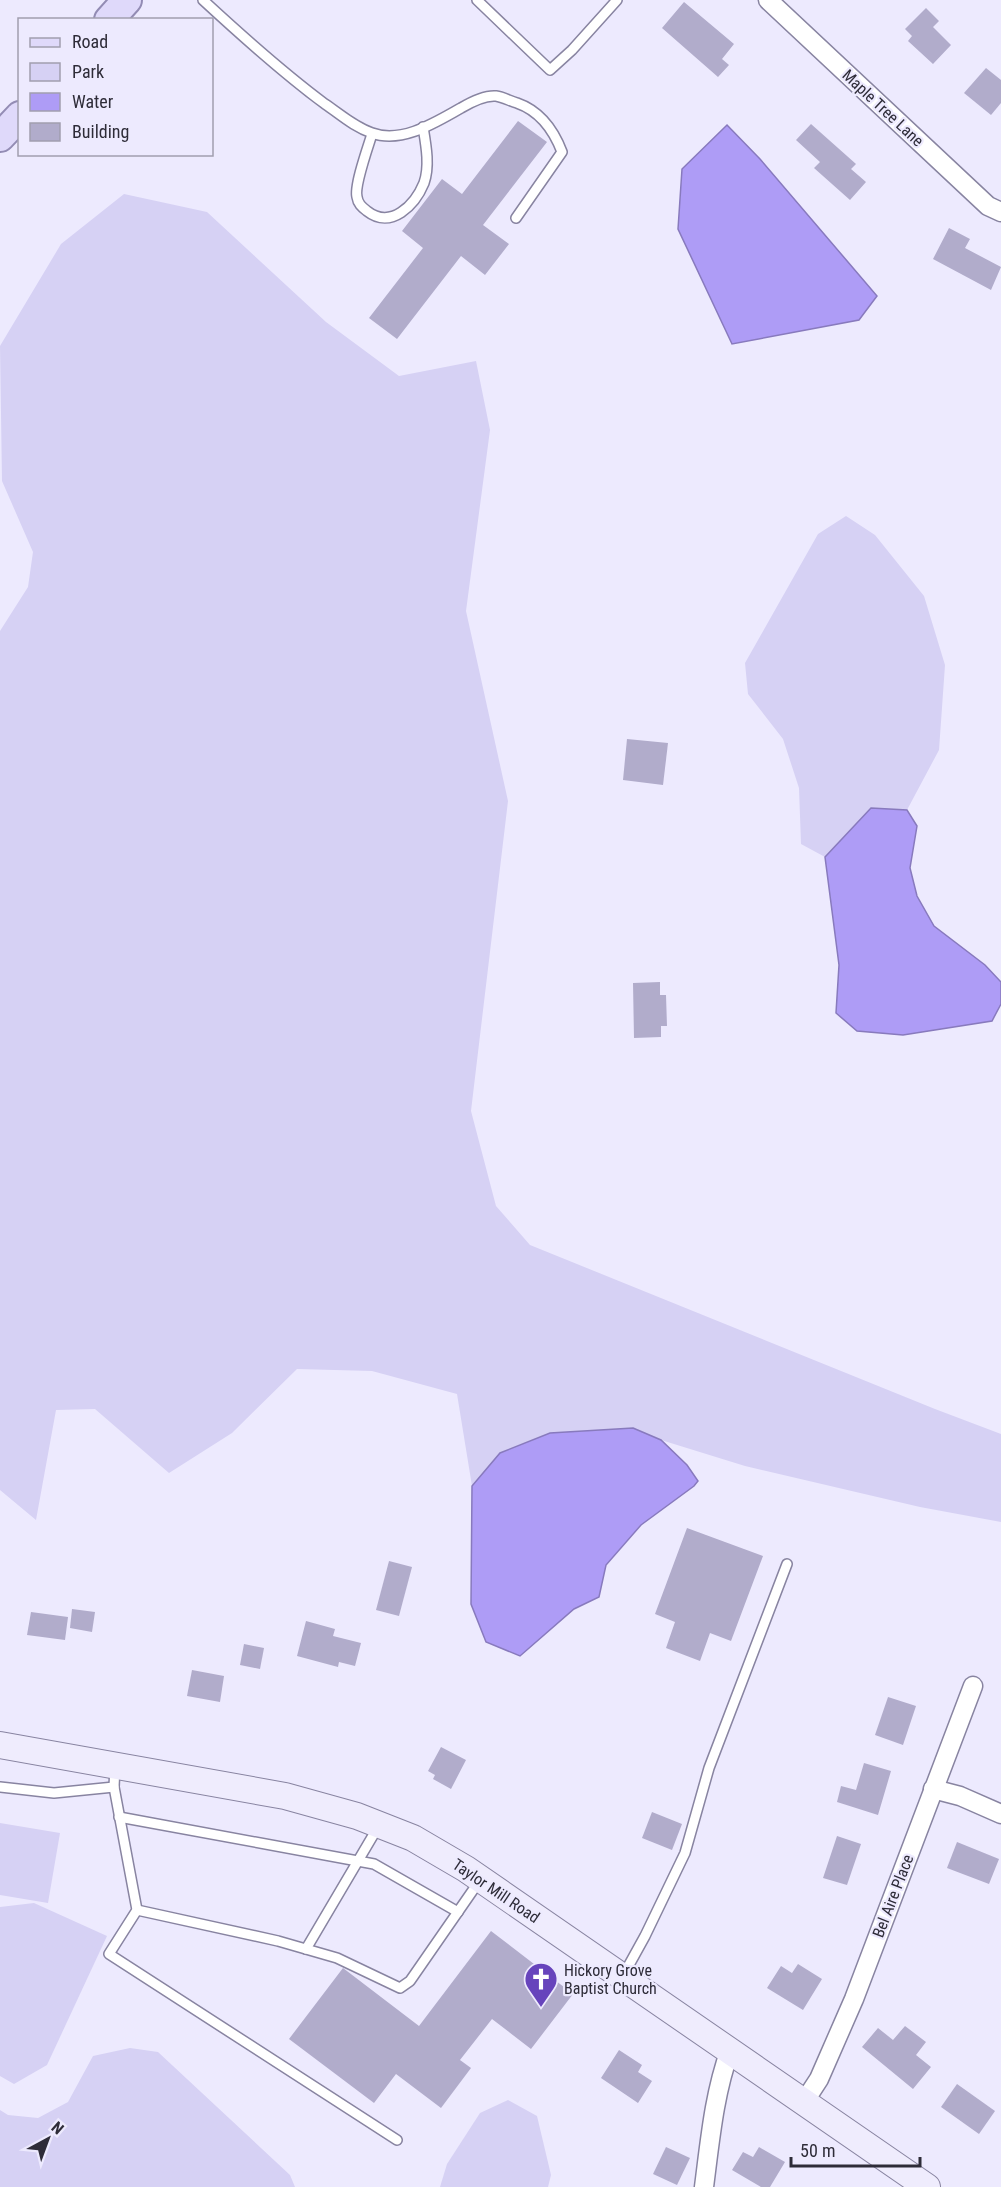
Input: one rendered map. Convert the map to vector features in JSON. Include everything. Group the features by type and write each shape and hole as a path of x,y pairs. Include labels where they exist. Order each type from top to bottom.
{"main road":[{"path":"111,18 127,0"},
{"path":"0,137 18,118"},
{"name":"Taylor Mill Road","path":"0,1745 114,1777 285,1796 357,1816 413,1838 480,1879 623,1976 927,2187"}],"street":[{"name":"Maple Tree Lane","path":"768,0 988,206 1001,212"},
{"name":"Bel Aire Place","path":"804,2102 819,2079 854,1999 973,1686"},
{"path":"933,1789 960,1796 1001,1814"},
{"path":"704,2187 713,2113 730,2050"}],"lane":[{"path":"203,0 289,78 353,124 372,134 400,136 423,127 474,100 494,96 525,106 540,117 555,135 562,152 516,218"},
{"path":"477,0 550,70 572,50 617,0"},
{"path":"372,134 356,195 360,206 371,214 387,218 400,214 410,205 424,182 426,156 423,127"},
{"path":"623,1976 685,1853 709,1768 787,1564"},
{"path":"0,1787 54,1793 114,1777 119,1817 137,1910 109,1954 397,2140"},
{"path":"119,1817 374,1864 458,1912"},
{"path":"306,1949 379,1825"},
{"path":"137,1910 278,1941 337,1958 400,1988 410,1981 480,1879"}],"green space":[{"path":"124,194 207,212 326,322 399,376 476,361 490,430 466,611 508,801 471,1111 496,1206 530,1245 1001,1434 1001,1522 920,1507 745,1466 661,1440 633,1428 550,1433 500,1453 472,1486 457,1394 372,1371 297,1369 232,1433 169,1473 95,1409 56,1410 36,1520 0,1490 0,631 28,587 33,552 2,481 0,346 61,244"},
{"path":"846,516 875,535 924,596 945,665 939,750 907,810 871,808 825,857 801,844 799,788 783,739 748,694 745,663 818,534"},
{"path":"0,1823 60,1833 48,1903 0,1895"},
{"path":"34,1903 107,1936 47,2065 14,2084 0,2076 0,1907"},
{"path":"130,2048 158,2052 290,2175 295,2187 0,2187 0,2110 8,2115 38,2118 68,2102 93,2056"},
{"path":"508,2100 537,2116 551,2175 548,2187 440,2187 447,2164 480,2113"}],"water":[{"path":"727,125 760,159 877,296 859,320 732,344 678,229 682,169"},
{"path":"871,808 907,810 917,826 910,868 917,896 934,926 985,965 1001,982 1001,1004 992,1021 903,1035 857,1031 836,1013 839,965 825,857"},
{"path":"633,1428 661,1440 687,1465 698,1481 641,1525 606,1565 599,1597 574,1609 520,1656 486,1642 471,1604 472,1486 500,1453 550,1433"}],"building":[{"path":"684,2 734,44 722,59 729,65 718,77 662,28"},
{"path":"926,8 939,21 933,27 951,45 933,64 908,41 912,36 905,29"},
{"path":"986,68 1001,80 1001,103 991,115 964,93"},
{"path":"518,121 547,142 483,225 509,244 485,275 461,256 397,339 369,318 423,248 402,231 442,179 462,194"},
{"path":"811,124 856,164 851,169 866,182 850,200 814,168 820,162 796,140"},
{"path":"949,228 970,239 965,248 1001,267 991,290 933,259"},
{"path":"627,739 668,743 663,785 623,780"},
{"path":"660,982 660,995 666,995 667,1026 661,1026 661,1037 634,1038 633,983"},
{"path":"687,1528 763,1556 731,1641 710,1633 700,1661 666,1648 675,1622 655,1614"},
{"path":"389,1561 412,1567 399,1616 376,1610"},
{"path":"72,1609 95,1612 92,1632 70,1628"},
{"path":"31,1612 68,1617 65,1640 27,1635"},
{"path":"306,1621 335,1629 333,1636 361,1643 355,1666 339,1662 338,1667 297,1656"},
{"path":"244,1644 264,1648 260,1669 240,1665"},
{"path":"192,1670 224,1676 220,1702 187,1696"},
{"path":"888,1697 916,1706 903,1745 875,1735"},
{"path":"441,1747 466,1760 451,1789 433,1779 435,1775 428,1771"},
{"path":"864,1763 891,1771 878,1815 837,1802 841,1786 856,1790"},
{"path":"652,1812 682,1824 672,1850 642,1838"},
{"path":"837,1836 861,1844 847,1885 823,1878"},
{"path":"957,1842 999,1859 989,1884 947,1868"},
{"path":"491,1931 573,1994 531,2049 492,2019 460,2060 471,2068 441,2108 396,2074 374,2103 289,2039 343,1968 419,2026"},
{"path":"798,1964 822,1979 803,2010 767,1988 781,1966 792,1973"},
{"path":"905,2026 926,2042 916,2055 931,2067 913,2089 862,2047 878,2028 893,2040"},
{"path":"619,2050 642,2065 638,2072 652,2081 638,2103 601,2078"},
{"path":"957,2084 995,2111 979,2134 941,2107"},
{"path":"666,2147 690,2158 677,2185 653,2174"},
{"path":"759,2147 785,2162 770,2187 761,2187 732,2170 743,2152 753,2157"}],"place":[{"name":"Hickory Grove Baptist Church","path":"541,2008"}]}
